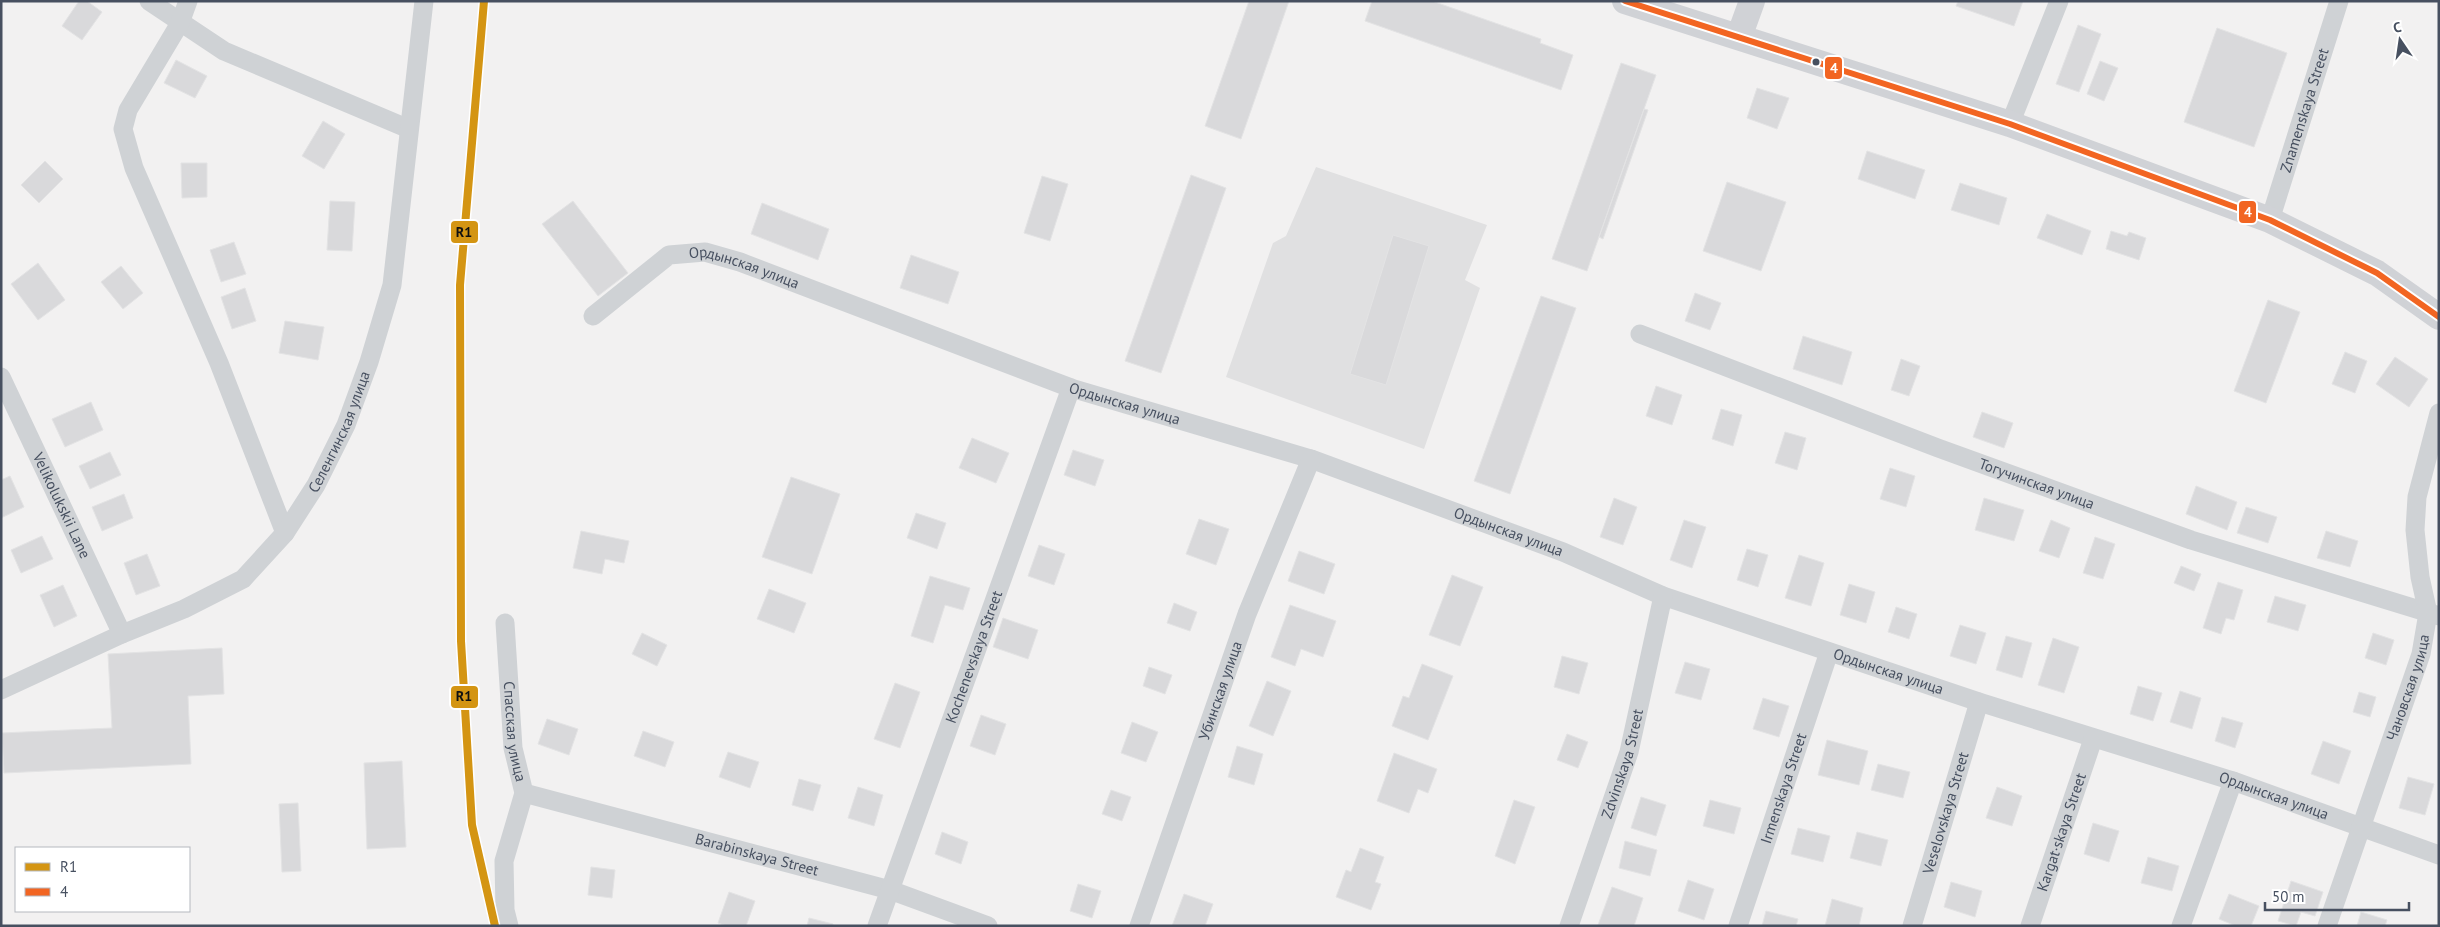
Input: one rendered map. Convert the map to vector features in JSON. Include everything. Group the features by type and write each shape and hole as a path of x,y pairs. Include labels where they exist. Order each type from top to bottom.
{"main road":[{"path":"1625,1 2010,124 2270,220 2377,273 2439,317"},
{"path":"1740,37 1752,1"}],"street":[{"path":"150,1 224,51 409,129"},
{"path":"188,1 180,23 128,110 123,130 134,168 219,363 285,533"},
{"name":"Селенгинская улица","path":"1,690 122,634 184,609 242,579 285,533 316,484 346,425 372,354 392,285 424,1"},
{"path":"2010,124 2059,1"},
{"name":"Znamenskaya Street","path":"2270,220 2339,1"},
{"name":"Ордынская улица","path":"593,316 669,255 705,252 740,262 1071,388 1310,459 1563,552 1663,596 1979,702 2233,781 2361,825 2439,855"},
{"name":"Тогучинская улица","path":"1640,334 1938,448 2191,540 2434,614"},
{"name":"Velikolukskii Lane","path":"1,377 122,634"},
{"name":"Kochenevskaya Street","path":"877,926 1071,388"},
{"name":"Чановская улица","path":"2328,926 2434,614 2420,577 2415,522 2417,497 2439,413"},
{"name":"Убинская улица","path":"1139,926 1247,614 1310,459"},
{"name":"Zdvinskaya Street","path":"1568,926 1629,752 1663,596"},
{"name":"Спасская улица","path":"505,623 513,748 524,793 504,861 505,910 508,926"},
{"name":"Irmenskaya Street","path":"1738,926 1829,652"},
{"name":"Veselovskaya Street","path":"1912,926 1979,702"},
{"name":"Kargat·skaya Street","path":"2030,926 2094,739"},
{"path":"2181,926 2233,781"},
{"name":"Barabinskaya Street","path":"524,793 890,890 988,926"}],"shaded area":[{"path":"1316,167 1487,225 1465,280 1480,288 1424,449 1226,377 1273,243 1286,236"}],"building":[{"path":"79,1 87,1 102,12 82,40 62,26"},
{"path":"1249,1 1289,1 1241,139 1205,126"},
{"path":"1372,1 1432,1 1541,39 1540,43 1573,55 1561,90 1365,21"},
{"path":"1958,1 2023,1 2014,26 1956,6"},
{"path":"2078,25 2101,34 2079,92 2056,84"},
{"path":"2217,28 2287,53 2254,147 2184,122"},
{"path":"176,60 207,76 195,98 164,83"},
{"path":"2100,61 2118,68 2104,101 2087,94"},
{"path":"1621,63 1656,75 1587,271 1552,259"},
{"path":"1757,88 1789,98 1777,129 1747,118"},
{"path":"1644,109 1648,110 1603,239 1599,237"},
{"path":"323,121 345,134 324,169 302,156"},
{"path":"1867,151 1925,170 1915,199 1858,179"},
{"path":"45,161 63,179 39,203 21,185"},
{"path":"181,163 207,163 207,197 182,198"},
{"path":"1191,175 1226,188 1161,373 1125,361"},
{"path":"1042,176 1068,184 1050,241 1024,233"},
{"path":"1727,182 1786,202 1761,271 1703,251"},
{"path":"1960,183 2007,198 1999,225 1951,210"},
{"path":"330,201 355,202 352,251 327,250"},
{"path":"573,201 628,273 598,296 542,224"},
{"path":"762,203 829,229 818,260 751,234"},
{"path":"2047,214 2091,231 2082,255 2037,238"},
{"path":"2111,231 2127,236 2129,232 2146,238 2139,260 2106,249"},
{"path":"1393,235 1429,246 1386,385 1350,374"},
{"path":"234,242 246,274 221,282 210,250"},
{"path":"911,255 959,272 948,304 900,288"},
{"path":"38,263 65,300 38,320 11,284"},
{"path":"121,266 143,293 123,309 101,282"},
{"path":"245,288 256,321 232,329 221,297"},
{"path":"1695,293 1721,303 1710,330 1685,321"},
{"path":"1541,296 1576,308 1510,494 1474,481"},
{"path":"2268,300 2300,312 2266,403 2234,391"},
{"path":"285,321 324,327 318,360 279,353"},
{"path":"1803,336 1852,352 1842,385 1793,369"},
{"path":"2345,352 2367,361 2355,393 2332,384"},
{"path":"2395,357 2428,379 2409,407 2376,384"},
{"path":"1901,359 1920,366 1909,396 1891,390"},
{"path":"1656,386 1682,395 1672,425 1646,416"},
{"path":"91,402 103,430 65,447 52,419"},
{"path":"1721,409 1742,415 1733,446 1712,439"},
{"path":"1982,412 2013,423 2004,448 1973,437"},
{"path":"1785,432 1806,438 1797,470 1775,463"},
{"path":"972,438 1009,453 996,483 959,468"},
{"path":"1073,450 1104,460 1095,486 1064,475"},
{"path":"110,452 121,475 90,489 79,466"},
{"path":"1890,468 1915,476 1906,507 1880,499"},
{"path":"10,476 24,507 1,518 1,480"},
{"path":"791,477 840,494 812,574 762,557"},
{"path":"2196,486 2237,502 2227,530 2186,514"},
{"path":"124,494 133,518 102,531 92,507"},
{"path":"1614,498 1637,507 1623,545 1600,537"},
{"path":"1984,498 2024,510 2014,541 1975,530"},
{"path":"2246,507 2277,517 2268,543 2237,533"},
{"path":"916,513 946,523 937,549 907,538"},
{"path":"1199,519 1229,529 1216,565 1186,554"},
{"path":"1684,520 1706,527 1692,568 1670,560"},
{"path":"2051,520 2070,528 2059,558 2039,551"},
{"path":"581,531 629,541 624,563 605,559 602,574 573,568"},
{"path":"2326,531 2358,541 2350,567 2317,558"},
{"path":"42,536 53,559 21,573 11,550"},
{"path":"2095,537 2115,544 2103,579 2083,573"},
{"path":"1039,545 1065,554 1054,585 1028,576"},
{"path":"1747,549 1768,555 1758,587 1737,580"},
{"path":"1299,551 1335,564 1324,594 1288,581"},
{"path":"147,554 160,586 136,595 124,563"},
{"path":"1799,555 1824,563 1811,606 1785,598"},
{"path":"2181,566 2201,574 2194,591 2174,583"},
{"path":"1452,575 1483,587 1460,646 1429,635"},
{"path":"930,576 970,588 963,610 945,605 933,643 911,636"},
{"path":"2218,582 2243,590 2234,620 2226,618 2221,634 2203,628"},
{"path":"1849,584 1875,592 1866,623 1840,615"},
{"path":"63,585 77,616 54,627 40,595"},
{"path":"769,589 806,603 794,633 757,619"},
{"path":"2275,596 2306,605 2298,631 2267,622"},
{"path":"1174,603 1197,612 1190,631 1167,623"},
{"path":"1290,605 1336,621 1323,657 1301,649 1295,666 1271,657"},
{"path":"1896,607 1917,614 1909,639 1888,632"},
{"path":"1003,618 1038,630 1028,659 993,647"},
{"path":"1960,625 1986,633 1976,664 1950,656"},
{"path":"642,633 667,645 657,666 632,654"},
{"path":"2373,633 2394,640 2386,665 2365,658"},
{"path":"2006,636 2032,643 2022,678 1996,670"},
{"path":"2053,638 2079,647 2064,693 2038,685"},
{"path":"222,648 224,694 188,696 191,764 4,773 2,733 112,728 108,654"},
{"path":"1562,656 1588,663 1579,694 1554,687"},
{"path":"1685,662 1710,669 1701,700 1675,693"},
{"path":"1422,664 1453,676 1428,740 1392,726 1403,696 1409,698"},
{"path":"1149,667 1172,675 1165,694 1143,686"},
{"path":"1267,681 1291,691 1273,736 1249,726"},
{"path":"895,683 920,692 900,748 874,739"},
{"path":"2138,686 2162,693 2153,721 2130,714"},
{"path":"2180,691 2201,698 2192,729 2170,722"},
{"path":"2359,692 2376,697 2370,717 2353,712"},
{"path":"1763,698 1789,706 1779,737 1753,729"},
{"path":"981,715 1006,724 995,755 970,746"},
{"path":"2222,717 2243,723 2235,748 2215,741"},
{"path":"547,719 578,729 569,755 538,744"},
{"path":"1132,722 1158,732 1146,762 1121,753"},
{"path":"643,731 674,742 665,767 634,756"},
{"path":"1567,734 1588,742 1578,768 1557,760"},
{"path":"1827,740 1868,751 1859,785 1818,775"},
{"path":"2323,741 2351,751 2339,784 2311,774"},
{"path":"1237,746 1263,754 1254,785 1228,777"},
{"path":"728,752 759,762 750,788 719,777"},
{"path":"1394,753 1437,769 1428,793 1418,789 1409,813 1377,801"},
{"path":"402,761 406,847 367,849 364,763"},
{"path":"1878,764 1910,772 1903,798 1871,790"},
{"path":"2408,777 2434,784 2425,815 2399,808"},
{"path":"799,779 821,785 813,811 792,805"},
{"path":"858,787 883,795 874,826 848,818"},
{"path":"1997,787 2022,796 2012,826 1986,818"},
{"path":"1111,790 1131,797 1122,821 1102,814"},
{"path":"1641,797 1666,805 1656,836 1631,828"},
{"path":"1514,800 1535,807 1515,864 1495,856"},
{"path":"1710,800 1741,808 1734,834 1703,826"},
{"path":"298,803 301,871 282,872 279,804"},
{"path":"2093,823 2119,831 2109,862 2084,854"},
{"path":"1798,828 1830,836 1823,862 1791,854"},
{"path":"942,832 968,842 961,864 935,854"},
{"path":"1857,832 1888,840 1881,866 1850,858"},
{"path":"1625,841 1657,850 1650,876 1619,868"},
{"path":"1360,848 1384,857 1375,882 1381,884 1371,910 1336,897 1346,870 1351,872"},
{"path":"2148,857 2179,866 2172,891 2141,883"},
{"path":"591,867 615,870 612,898 588,895"},
{"path":"1688,880 1714,889 1704,920 1678,911"},
{"path":"2291,881 2323,892 2315,916 2301,912 2296,926 2278,921"},
{"path":"1951,882 1982,891 1975,917 1944,907"},
{"path":"1078,884 1101,891 1092,918 1070,911"},
{"path":"1612,887 1643,898 1634,926 1598,925"},
{"path":"729,892 755,901 746,926 727,926 718,923"},
{"path":"1184,894 1213,904 1205,926 1172,926"},
{"path":"2229,894 2259,906 2251,926 2236,926 2219,919"},
{"path":"1832,899 1863,908 1859,926 1825,926"},
{"path":"1766,911 1798,919 1796,926 1762,926"},
{"path":"2361,912 2387,920 2385,926 2357,926"},
{"path":"809,918 833,924 833,926 807,926"}],"transit line":[{"name":"R1","path":"484,1 460,285 461,641 472,825 495,926"},
{"name":"4","path":"1625,1 2010,124 2270,220 2377,273 2439,317"}]}
